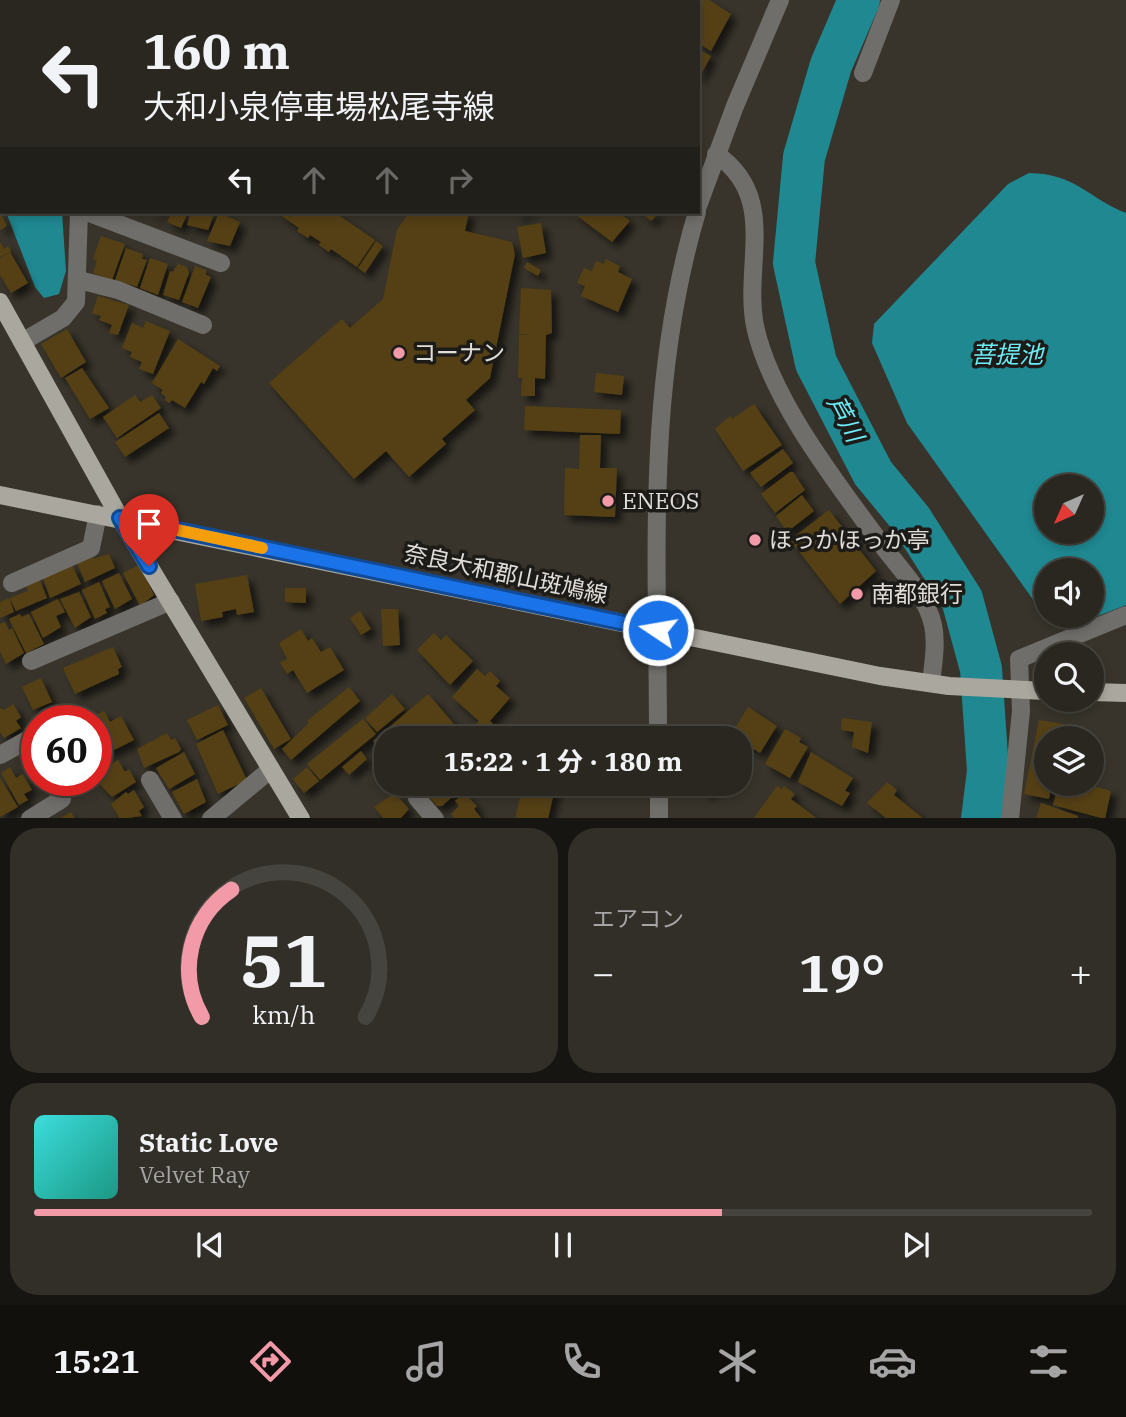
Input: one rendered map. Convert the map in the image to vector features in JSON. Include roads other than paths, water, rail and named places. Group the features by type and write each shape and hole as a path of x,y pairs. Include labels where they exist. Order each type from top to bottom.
{"main road":[{"path":"2,312 22,342 120,518 301,818"},
{"name":"奈良大和郡山斑鳩線","path":"0,495 658,630 940,684 1034,691"},
{"path":"1104,692 1126,693"}],"street":[{"path":"700,200 716,154 780,0"},
{"path":"863,73 891,0"},
{"path":"716,154 733,166 745,181 752,204 755,232 752,303 764,355 777,384 816,451 919,595 933,624 940,684"},
{"path":"22,342 71,310 76,302 79,279 79,214"},
{"path":"91,214 221,263"},
{"path":"658,726 656,454 664,369 680,274 696,214"},
{"path":"79,279 118,290 203,325"},
{"path":"12,583 91,548 98,514"},
{"path":"32,662 170,601"},
{"path":"1010,818 1014,690 1019,659 1126,615"},
{"path":"0,755 21,743"},
{"path":"211,818 271,769"},
{"path":"150,780 173,818"},
{"path":"30,818 62,799 60,796"},
{"path":"659,796 659,818"},
{"path":"417,798 435,818"}],"water":[{"name":"菩提池","path":"1029,173 1059,177 1126,213 1126,605 1104,614 1104,558 1034,558 1034,601 907,423 872,343 874,324 1008,184"},
{"path":"7,214 62,214 66,271 59,294 44,298 35,287"}],"waterway":[{"name":"芦川","path":"859,0 831,65 804,157 794,263 816,363 873,473 911,519 962,599 981,669 988,771 982,818"}],"place":[{"name":"コーナン","path":"399,353"},
{"name":"ENEOS","path":"608,501"},
{"name":"ほっかほっか亭","path":"755,540"},
{"name":"南都銀行","path":"857,594"}]}
